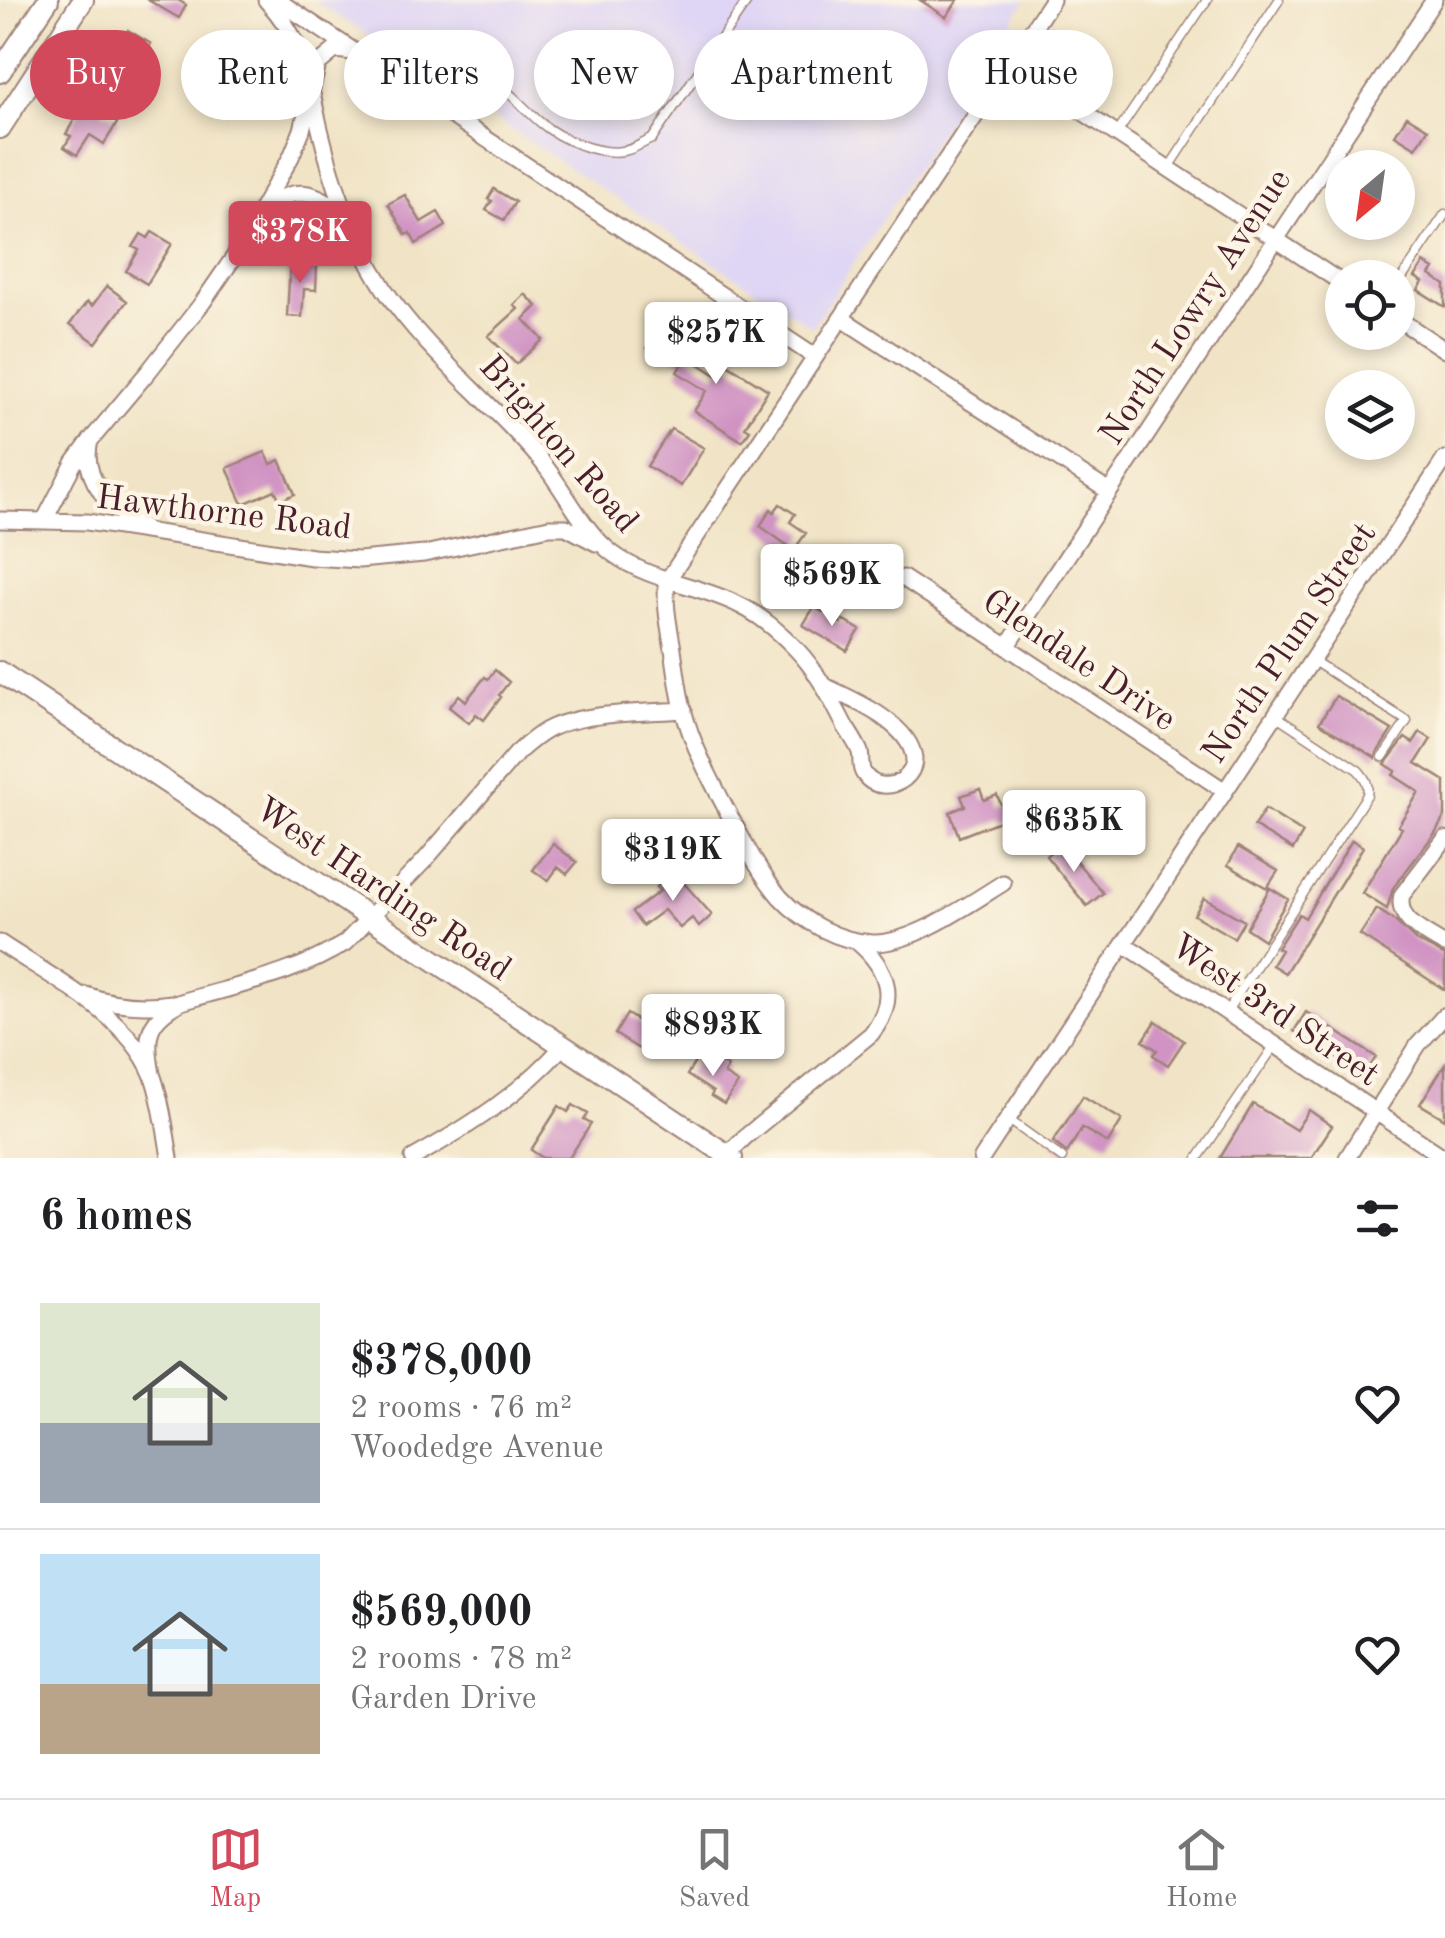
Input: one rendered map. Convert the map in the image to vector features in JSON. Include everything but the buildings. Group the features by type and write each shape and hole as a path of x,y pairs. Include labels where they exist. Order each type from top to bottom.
{"street":[{"path":"0,72 48,0"},
{"path":"0,128 84,0"},
{"name":"Brighton Road","path":"266,0 290,30"},
{"path":"277,0 344,44"},
{"path":"1032,30 1052,0"},
{"name":"North Lowry Avenue","path":"1007,647 1434,0"},
{"path":"44,521 90,440 203,302 260,215 291,158 304,120"},
{"name":"Brighton Road","path":"318,120 349,223 386,291 407,319 542,461 598,539 634,566 738,604 755,614 798,651 824,686"},
{"path":"459,120 815,357"},
{"path":"973,120 667,581 665,598 684,710 693,740 711,781 765,878 798,914 856,941 902,939 1003,883"},
{"path":"1094,120 1325,272"},
{"path":"260,215 283,196 310,194 332,204 349,223"},
{"path":"841,318 1108,491"},
{"path":"1415,330 1445,350"},
{"path":"90,440 87,462 104,496 124,518 161,534"},
{"name":"North Plum Street","path":"982,1158 1445,459"},
{"name":"Hawthorne Road","path":"0,520 87,522 312,558 359,560 424,554 549,527 566,527 611,552"},
{"name":"Glendale Drive","path":"903,578 1225,791"},
{"name":"West Harding Road","path":"0,672 728,1157"},
{"path":"824,686 852,699 900,731 914,758 902,781 882,786 864,776 860,753 824,686"},
{"path":"70,989 102,1000 157,1006 316,959 346,943 371,918 534,738 570,721 684,710"},
{"path":"1445,839 1402,894 1400,903 1406,919 1445,945"},
{"path":"728,1157 746,1137 880,1023 887,999 886,983 876,959 856,941"},
{"path":"0,943 117,1025 152,1074"},
{"name":"West 3rd Street","path":"1124,944 1445,1158"},
{"path":"170,1158 147,1041 156,1018 181,1002"},
{"path":"1347,1158 1418,1045 1442,1022"},
{"path":"412,1158 502,1102 563,1046"}],"lane":[{"path":"514,95 544,126 584,146 627,151 652,139 748,0"},
{"path":"1116,135 1207,0"},
{"path":"1168,169 1279,0"},
{"path":"1414,260 1445,214"},
{"path":"1312,660 1406,721 1383,757"},
{"path":"1226,1012 1368,795 1366,779 1358,770 1275,716"},
{"path":"1198,1158 1274,1044"},
{"path":"1008,1119 1062,1158"}],"shaded area":[{"path":"314,0 1026,0 1006,30 948,30 948,119 812,327 497,120 514,120 514,30 360,30"}]}
